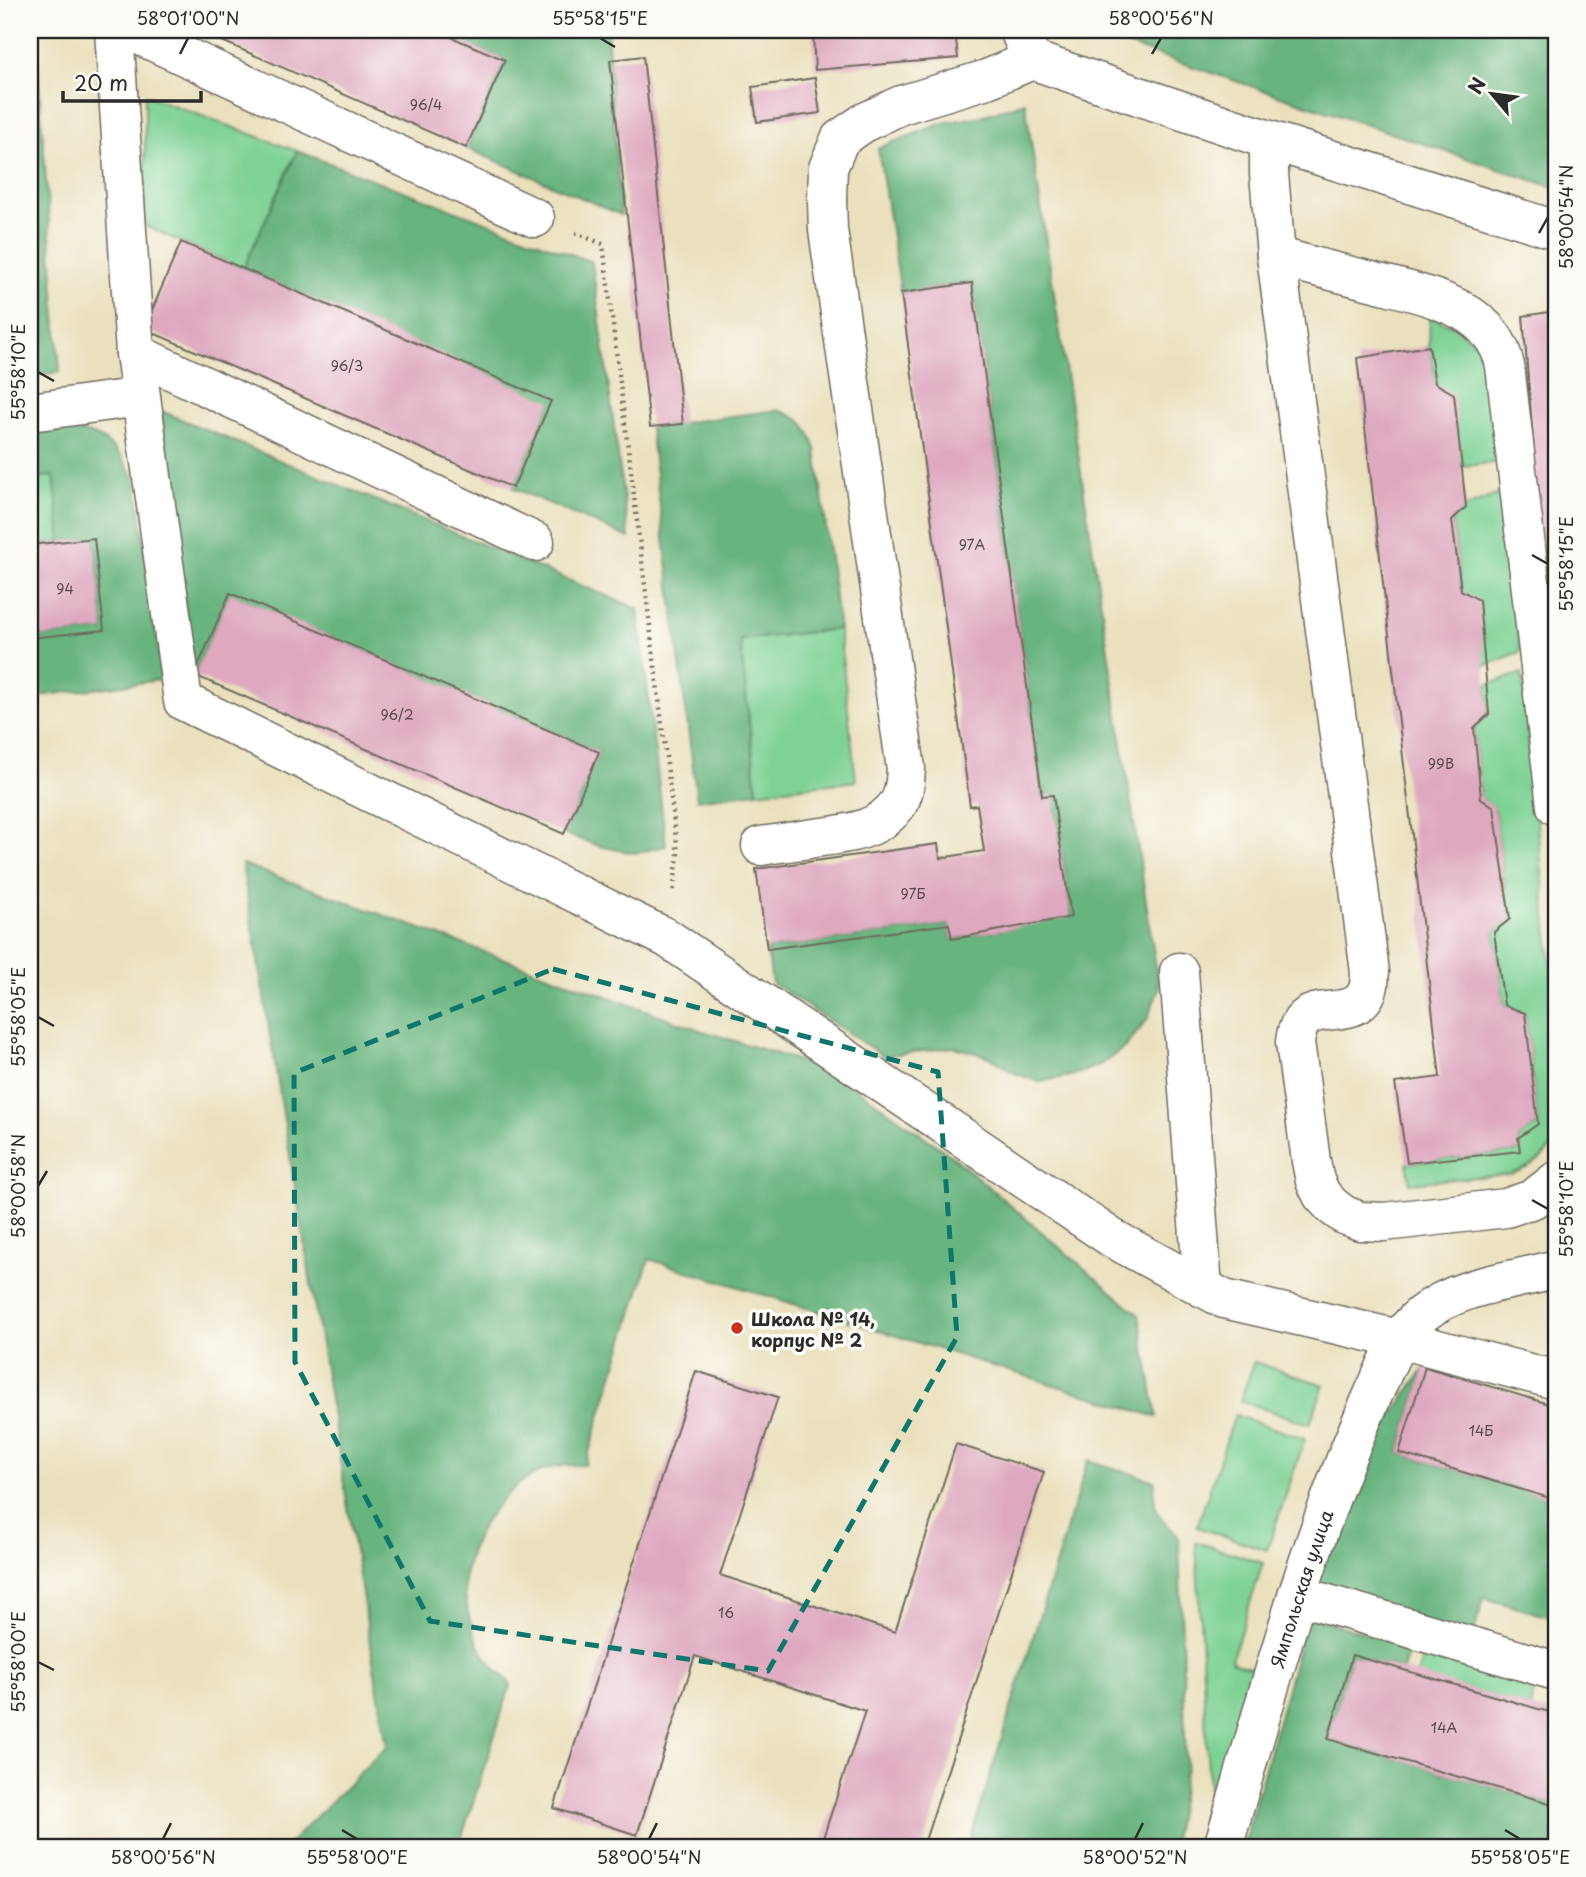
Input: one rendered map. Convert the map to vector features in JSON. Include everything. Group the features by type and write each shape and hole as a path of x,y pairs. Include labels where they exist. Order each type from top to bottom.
{"street":[{"path":"114,30 135,353 183,701 667,938 1112,1238 1224,1299 1399,1339 1556,1380"},
{"path":"128,30 535,218"},
{"path":"761,846 853,833 871,827 886,818 899,804 905,787 906,769 828,230 828,169 840,139 864,122 901,104 986,79 1026,45 1269,140 1556,230"},
{"path":"1269,140 1269,174 1264,219 1276,256 1370,972 1368,989 1358,1004 1345,1010 1318,1013 1304,1018 1298,1028 1295,1042 1315,1181 1327,1201 1344,1215 1360,1221 1384,1222 1506,1208 1533,1199 1556,1181"},
{"path":"1276,256 1450,304 1477,321 1498,343 1505,366 1556,806"},
{"path":"135,353 535,542"},
{"path":"30,412 141,397"},
{"path":"1179,972 1203,1287"},
{"name":"Ямпольская улица","path":"1223,1847 1297,1595 1348,1450 1399,1339 1420,1315 1444,1300 1479,1287 1556,1269"},
{"path":"1297,1595 1556,1671"}],"path":[{"path":"535,218 603,244 678,854 667,938"}],"highlighted area":[{"path":"553,969 938,1072 957,1337 768,1671 430,1621 295,1362 294,1073"}],"green space":[{"path":"30,30 35,30 60,372 30,376"},
{"path":"435,30 607,30 621,215 466,148 505,60"},
{"path":"1083,30 1556,30 1556,188"},
{"path":"145,95 297,151 243,269 145,226"},
{"path":"1025,102 1159,988 1147,1020 1126,1046 1102,1064 1074,1075 1040,1082 1012,1072 990,1057 954,1047 883,1056 772,983 767,949 949,924 952,939 1071,916 1053,796 1042,796 972,283 901,293 878,148 943,123 978,117"},
{"path":"297,151 592,262 629,538 513,488 550,402 243,269"},
{"path":"1430,317 1453,326 1485,350 1502,462 1462,466 1435,383 1429,346"},
{"path":"777,410 803,423 816,449 839,629 740,640 757,792 697,800 650,427"},
{"path":"161,411 638,609 666,846 635,853 603,847 564,834 599,752 230,594 194,675"},
{"path":"62,429 87,433 105,441 123,459 136,481 162,680 30,697 30,638 104,630 94,538 61,542 54,476 30,478 30,433"},
{"path":"54,476 61,542 30,545 30,478"},
{"path":"1504,492 1520,652 1485,666 1461,590 1452,520 1466,507"},
{"path":"839,629 856,781 757,792 740,640"},
{"path":"1522,673 1556,1014 1556,1139 1548,1152 1537,1161 1511,1174 1410,1183 1407,1163 1520,1151 1518,1138 1538,1124 1525,1013 1504,1005 1494,932 1510,918 1494,808 1481,798 1474,728 1489,714 1486,685"},
{"path":"242,864 703,1031 832,1071 957,1160 1139,1315 1157,1417 649,1259 585,1465 547,1469 519,1485 494,1508 470,1553 465,1586 472,1629 486,1657 511,1684 459,1846 463,1847 286,1847 387,1746"},
{"path":"1254,1362 1324,1385 1310,1424 1240,1401"},
{"path":"1425,1367 1399,1453 1556,1500 1556,1619 1484,1598 1473,1635 1312,1592 1356,1479 1382,1430"},
{"path":"1235,1415 1305,1439 1267,1550 1197,1527"},
{"path":"1088,1460 1155,1481 1156,1508 1179,1538 1186,1767 1172,1847 968,1847"},
{"path":"1196,1542 1263,1563 1231,1661 1266,1673 1212,1847"},
{"path":"1307,1616 1410,1646 1403,1670 1352,1655 1328,1739 1556,1805 1556,1847 1243,1847"},
{"path":"1424,1651 1537,1683 1530,1707 1417,1675"}],"building":[{"path":"197,30 435,30 505,60 466,148"},
{"path":"869,30 955,30 958,58 815,70 813,34"},
{"path":"643,56 683,424 650,427 610,60"},
{"path":"815,78 820,113 757,122 752,87"},
{"path":"181,242 551,401 513,488 144,329"},
{"path":"972,283 1042,796 1053,795 1071,917 952,939 949,924 767,949 756,869 938,844 940,858 984,851 977,805 970,806 901,293"},
{"path":"1556,311 1556,696 1554,696 1523,316"},
{"path":"1429,346 1435,383 1454,394 1466,507 1452,520 1461,590 1479,600 1489,714 1474,728 1481,798 1494,807 1510,919 1494,932 1504,1005 1525,1013 1538,1124 1518,1138 1520,1151 1407,1163 1395,1083 1440,1077 1357,358"},
{"path":"94,538 104,630 30,638 30,545"},
{"path":"230,593 599,752 564,834 194,675"},
{"path":"1425,1367 1556,1406 1556,1500 1399,1453"},
{"path":"696,1371 778,1397 720,1575 895,1632 956,1444 1044,1472 923,1847 820,1847 865,1711 695,1656 637,1835 554,1808"},
{"path":"1352,1655 1556,1714 1556,1805 1328,1739"}],"place":[{"name":"Школа № 14, корпус № 2","path":"737,1328"}]}
